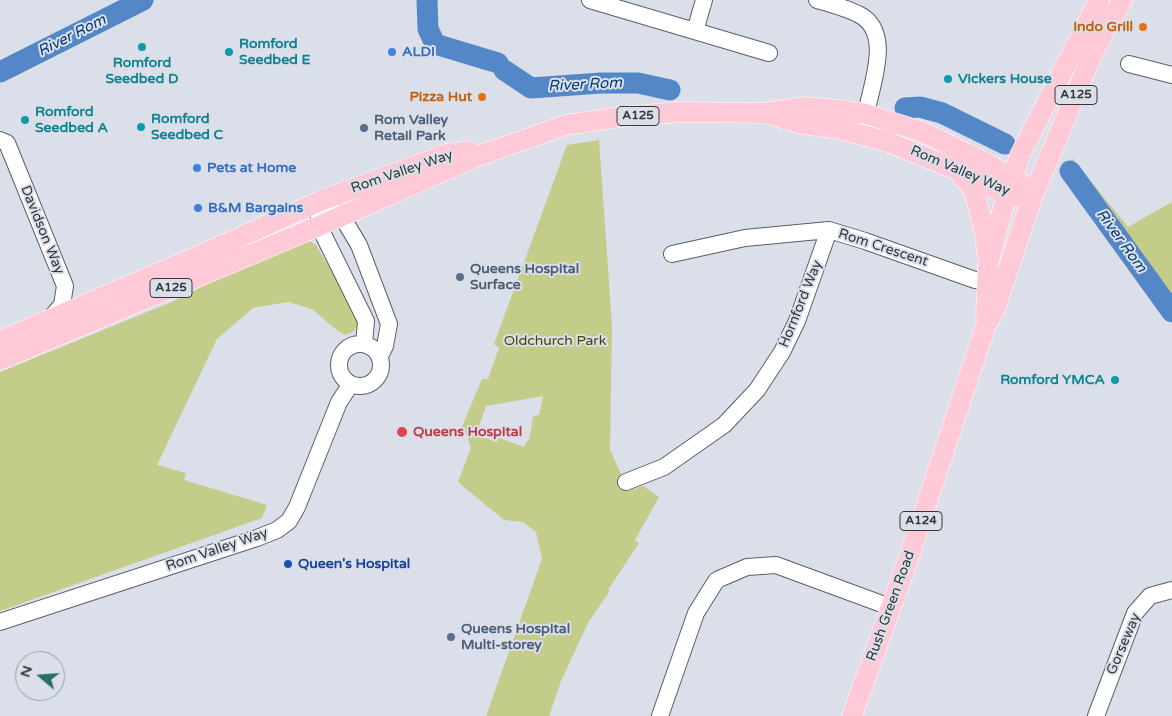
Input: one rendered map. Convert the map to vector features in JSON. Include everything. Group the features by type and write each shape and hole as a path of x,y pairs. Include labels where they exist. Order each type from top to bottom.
{"main road":[{"name":"A125","path":"1009,185 1020,154 1099,0"},
{"name":"A125","path":"1033,195 1094,50 1122,0"},
{"name":"Rom Valley Way","path":"0,360 319,226 478,156 566,125 620,117 680,112 764,113 804,107 840,110 866,114 923,132 990,164 1009,185 1033,195"},
{"name":"Rom Valley Way","path":"764,113 802,124 840,129 888,142 957,170 991,188 1009,185"},
{"name":"Rom Valley Way","path":"866,114 876,130 888,142"},
{"name":"Rom Valley Way","path":"0,341 196,257 320,201 447,154 516,143"},
{"name":"Rom Valley Way","path":"990,164 1005,164 1020,154"},
{"name":"Rush Green Road","path":"957,170 974,191 986,233 993,276"},
{"name":"Rush Green Road","path":"852,716 908,560 986,326 985,309 993,276 1009,185"},
{"name":"Rush Green Road","path":"993,276 1033,195"}],"street":[{"path":"590,0 769,53"},
{"path":"696,31 704,0"},
{"path":"817,0 860,14 877,33 877,62 866,114"},
{"path":"1129,64 1172,75"},
{"name":"Davidson Way","path":"0,140 6,142 65,286 62,305 47,322"},
{"path":"320,201 341,215 359,246 388,324 385,346 380,356 381,368 374,381 367,385 351,384 346,380 340,368 341,355 354,344 364,344 374,348 380,356"},
{"path":"320,201 319,226 366,321 364,344"},
{"name":"Rom Crescent","path":"672,254 745,238 829,230 975,280 993,276"},
{"name":"Hornford Way","path":"626,482 664,467 724,424 757,390 782,352 797,320 829,230"},
{"name":"Rom Valley Way","path":"0,622 277,530 289,521 297,507 339,402 351,384"},
{"path":"660,716 696,612 719,579 747,567 776,565 890,608"},
{"name":"Gorseway","path":"1096,716 1135,613 1150,596 1172,590"}],"green space":[{"name":"Oldchurch Park","path":"599,140 612,325 610,450 629,491 643,486 659,497 635,540 639,543 589,621 561,681 549,716 486,716 542,559 536,532 523,522 504,520 458,482 471,448 467,436 461,429 482,379 488,379 499,348 494,344 567,145","holes":["543,396 539,415 533,416 530,437 524,447 499,438 497,442 476,435 486,406"]},
{"path":"1072,158 1128,227 1172,202 1172,302 1069,165"},
{"path":"309,240 316,245 351,304 358,325 354,331 346,335 339,332 312,309 288,302 253,308 217,339 157,465 186,473 184,480 267,505 262,518 0,611 0,372 172,302 229,273"}],"waterway":[{"name":"River Rom","path":"0,72 143,0"},
{"name":"River Rom","path":"427,0 428,29 435,44 498,63"},
{"name":"River Rom","path":"504,70 531,88 601,83 638,83 670,90"},
{"name":"River Rom","path":"905,108 920,107 942,113 1005,144"},
{"name":"River Rom","path":"1070,171 1172,312"}],"place":[{"name":"Indo Grill","path":"1143,27"},
{"name":"Romford Seedbed D","path":"142,47"},
{"name":"Romford Seedbed E","path":"229,52"},
{"name":"ALDI","path":"392,52"},
{"name":"Vickers House","path":"948,79"},
{"name":"Pizza Hut","path":"482,97"},
{"name":"Romford Seedbed A","path":"25,120"},
{"name":"Romford Seedbed C","path":"141,127"},
{"name":"Rom Valley Retail Park","path":"364,128"},
{"name":"Pets at Home","path":"197,168"},
{"name":"B&M Bargains","path":"198,208"},
{"name":"Queens Hospital Surface","path":"460,277"},
{"name":"Romford YMCA","path":"1115,380"},
{"name":"Queens Hospital","path":"402,432"},
{"name":"Queen's Hospital","path":"288,564"},
{"name":"Queens Hospital Multi-storey","path":"451,637"}]}
